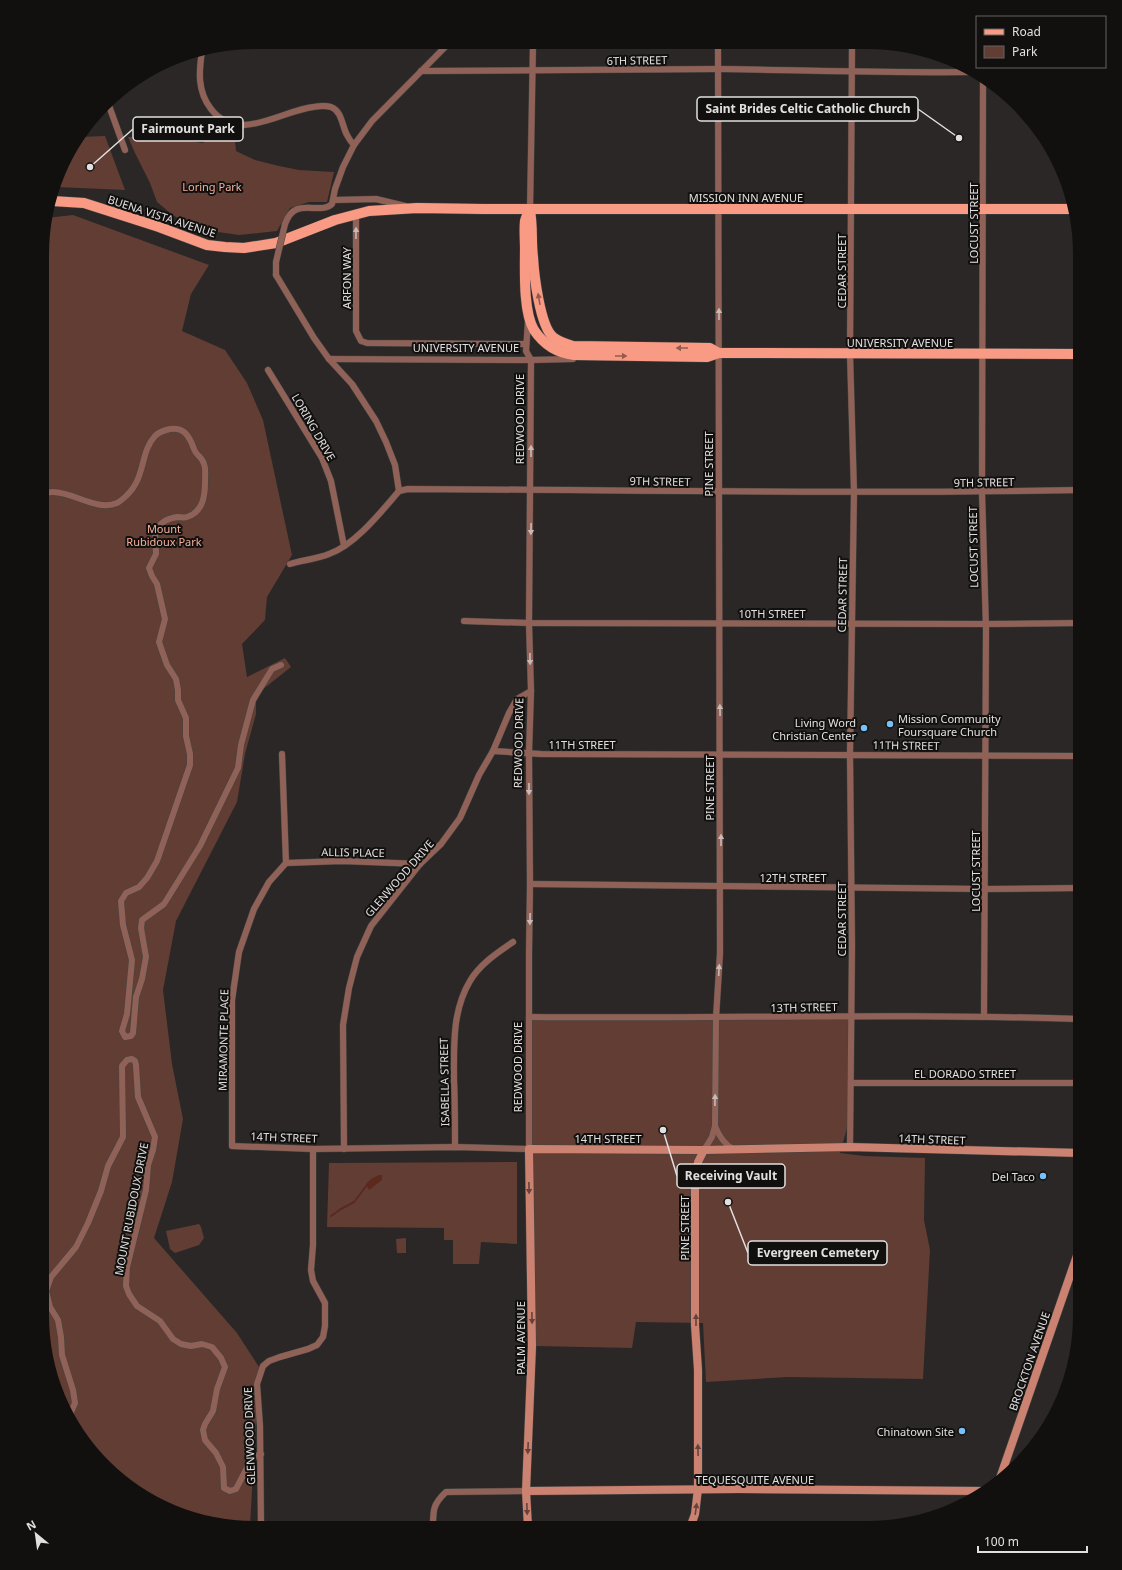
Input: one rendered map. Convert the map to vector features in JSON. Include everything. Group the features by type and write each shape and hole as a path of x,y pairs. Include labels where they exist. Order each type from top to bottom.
{"main road":[{"name":"BUENA VISTA AVENUE","path":"56,201 84,203 159,227 207,245 225,247 258,246 276,243 335,220 356,214"},
{"name":"MISSION INN AVENUE","path":"356,214 381,209 417,208 1068,209"},
{"name":"REDWOOD DRIVE","path":"530,209 525,222 525,278 529,316 535,331"},
{"name":"REDWOOD DRIVE","path":"530,209 533,256 539,298 544,322 550,333"},
{"name":"UNIVERSITY AVENUE","path":"535,331 549,346 562,354 574,355 710,357 719,353 1073,354"},
{"name":"UNIVERSITY AVENUE","path":"550,333 553,337 573,346 710,348 719,353"}],"street":[{"path":"290,564 329,554 344,546 358,535 400,491 395,465 376,421 352,384 314,338 276,274 276,262 285,224 291,215 299,209 305,207 330,206 334,200 335,189 340,175 354,145 372,121 443,49"},
{"name":"REDWOOD DRIVE","path":"530,209 532,49"},
{"name":"PINE STREET","path":"692,1521 695,1514 698,1489 698,1370 695,1325 695,1181 698,1162 712,1137 715,1126 716,1018 720,953 718,49"},
{"name":"CEDAR STREET","path":"850,1147 850,754 854,492 850,354 852,281 852,49"},
{"path":"201,56 199,77 201,91 208,106 227,123 246,125 264,122 302,108 324,105 333,108 340,116 347,135 354,145"},
{"name":"6TH STREET","path":"421,71 718,69 852,72 963,72"},
{"name":"LOCUST STREET","path":"983,85 982,492 986,757 984,1016"},
{"path":"110,108 125,150"},
{"name":"MISSION INN AVENUE","path":"334,200 376,199 417,208"},
{"name":"ARFON WAY","path":"356,214 356,331 361,341"},
{"name":"REDWOOD DRIVE","path":"528,307 526,351 531,360 529,623 531,691 529,754 529,1149"},
{"path":"526,341 530,334 535,331 550,333"},
{"name":"UNIVERSITY AVENUE","path":"361,341 367,343 526,341"},
{"name":"UNIVERSITY AVENUE","path":"329,358 531,360 595,358 604,356"},
{"name":"LORING DRIVE","path":"268,370 322,458 331,481 344,546"},
{"path":"49,492 53,492 94,504 108,506 118,502 133,489 142,471 147,448 155,436 161,432 176,428 183,430 189,437 195,452 202,457 205,465 204,499 200,508 187,517 166,519 159,525 155,530 156,554 149,568 156,584 165,619 159,642 167,665 176,679 178,700 186,718 186,736 190,754 190,765 157,861 147,878 139,887 126,893 121,901 123,925 132,960 127,1014 122,1031 125,1037 131,1036 133,1033 136,997 145,963 145,951 141,928 142,920 164,904 200,846 238,768 241,745 253,700 272,669 278,665 282,665"},
{"name":"9TH STREET","path":"400,491 408,489 719,492 982,492 1073,490"},
{"name":"10TH STREET","path":"464,621 529,623 1073,623"},
{"name":"GLENWOOD DRIVE","path":"344,1149 343,1024 349,988 357,957 371,926 420,864 441,844 460,818 479,775 493,751 509,713 517,699 531,691"},
{"name":"11TH STREET","path":"493,751 529,754 850,754 986,757 1073,756"},
{"path":"282,754 286,863"},
{"name":"ALLIS PLACE","path":"286,863 342,861 420,864"},
{"name":"MIRAMONTE PLACE","path":"232,1146 232,1000 239,952 254,909 269,882 286,863"},
{"name":"12TH STREET","path":"530,884 851,887 985,890 1073,888"},
{"name":"ISABELLA STREET","path":"455,1147 454,1032 460,1001 470,981 480,968 497,953 513,942"},
{"name":"13TH STREET","path":"529,1018 984,1016 1073,1019"},
{"name":"MOUNT RUBIDOUX DRIVE","path":"49,1283 51,1277 76,1247 101,1191 108,1166 123,1137 122,1066 127,1060 132,1059 135,1061 136,1065 138,1097 155,1136 154,1150 148,1165 146,1190 127,1267 126,1286 129,1294 137,1306 160,1321 173,1339 181,1344 191,1346 202,1344 212,1347 221,1358 225,1368 217,1389 213,1411 203,1430 205,1440 216,1453 223,1467 224,1488 230,1491 236,1489 252,1458 261,1454"},
{"name":"EL DORADO STREET","path":"851,1083 1073,1083"},
{"path":"715,1126 722,1140 728,1146 735,1149"},
{"name":"14TH STREET","path":"232,1146 313,1149 455,1147 704,1150 850,1147 1073,1153"},
{"name":"GLENWOOD DRIVE","path":"261,1521 261,1454 257,1384 263,1366 269,1361 308,1350 317,1345 323,1337 325,1326 325,1303 313,1281 311,1270 313,1245 313,1149"},
{"name":"PALM AVENUE","path":"528,1521 526,1491 532,1346 529,1149"},
{"name":"BROCKTON AVENUE","path":"1003,1470 1073,1267"},
{"name":"MOUNT RUBIDOUX DRIVE","path":"49,1303 58,1320 62,1355 73,1390 75,1403 72,1411"},
{"name":"TEQUESQUITE AVENUE","path":"526,1491 698,1489 974,1492"},
{"path":"433,1521 434,1508 437,1500 446,1492 526,1491"}],"green space":[{"name":"Loring Park","path":"217,124 234,130 236,151 255,160 299,170 334,172 327,202 309,202 290,208 277,231 239,235 204,230 174,216 157,202 150,183 128,137 161,137 203,143"},
{"path":"105,136 125,190 60,187 76,151 86,137"},
{"name":"Mount Rubidoux Park","path":"73,215 209,265 191,294 182,331 225,350 247,383 263,420 292,555 267,597 265,620 242,644 247,677 285,658 291,667 262,690 256,702 256,714 245,754 237,802 176,921 163,990 172,1064 183,1119 172,1182 154,1238 237,1333 259,1367 250,1521 240,1521 201,1514 163,1500 151,1494 129,1479 109,1461 91,1441 76,1419 70,1407 56,1369 49,1330 49,240 52,217"},
{"path":"529,1014 850,1015 849,1105 847,1128 840,1153 864,1156 925,1158 924,1220 930,1250 923,1379 788,1377 706,1382 703,1323 636,1322 632,1348 535,1346"},
{"path":"517,1162 517,1244 481,1242 479,1264 453,1264 453,1240 444,1240 444,1228 327,1227 329,1163"},
{"path":"199,1224 204,1238 199,1245 175,1253 170,1249 166,1231"},
{"path":"406,1238 406,1253 397,1253 396,1239"}],"shaded area":[{"path":"382,1175 382,1180 369,1190 366,1184 371,1179"}],"waterway":[{"path":"331,1216 354,1202 367,1185"}],"place":[{"name":"Saint Brides Celtic Catholic Church","path":"959,138"},
{"name":"Fairmount Park","path":"90,167"},
{"name":"Mission Community Foursquare Church","path":"890,724"},
{"name":"Living Word Christian Center","path":"864,728"},
{"name":"Receiving Vault","path":"663,1130"},
{"name":"Del Taco","path":"1043,1176"},
{"name":"Evergreen Cemetery","path":"728,1202"},
{"name":"Chinatown Site","path":"962,1431"}]}
